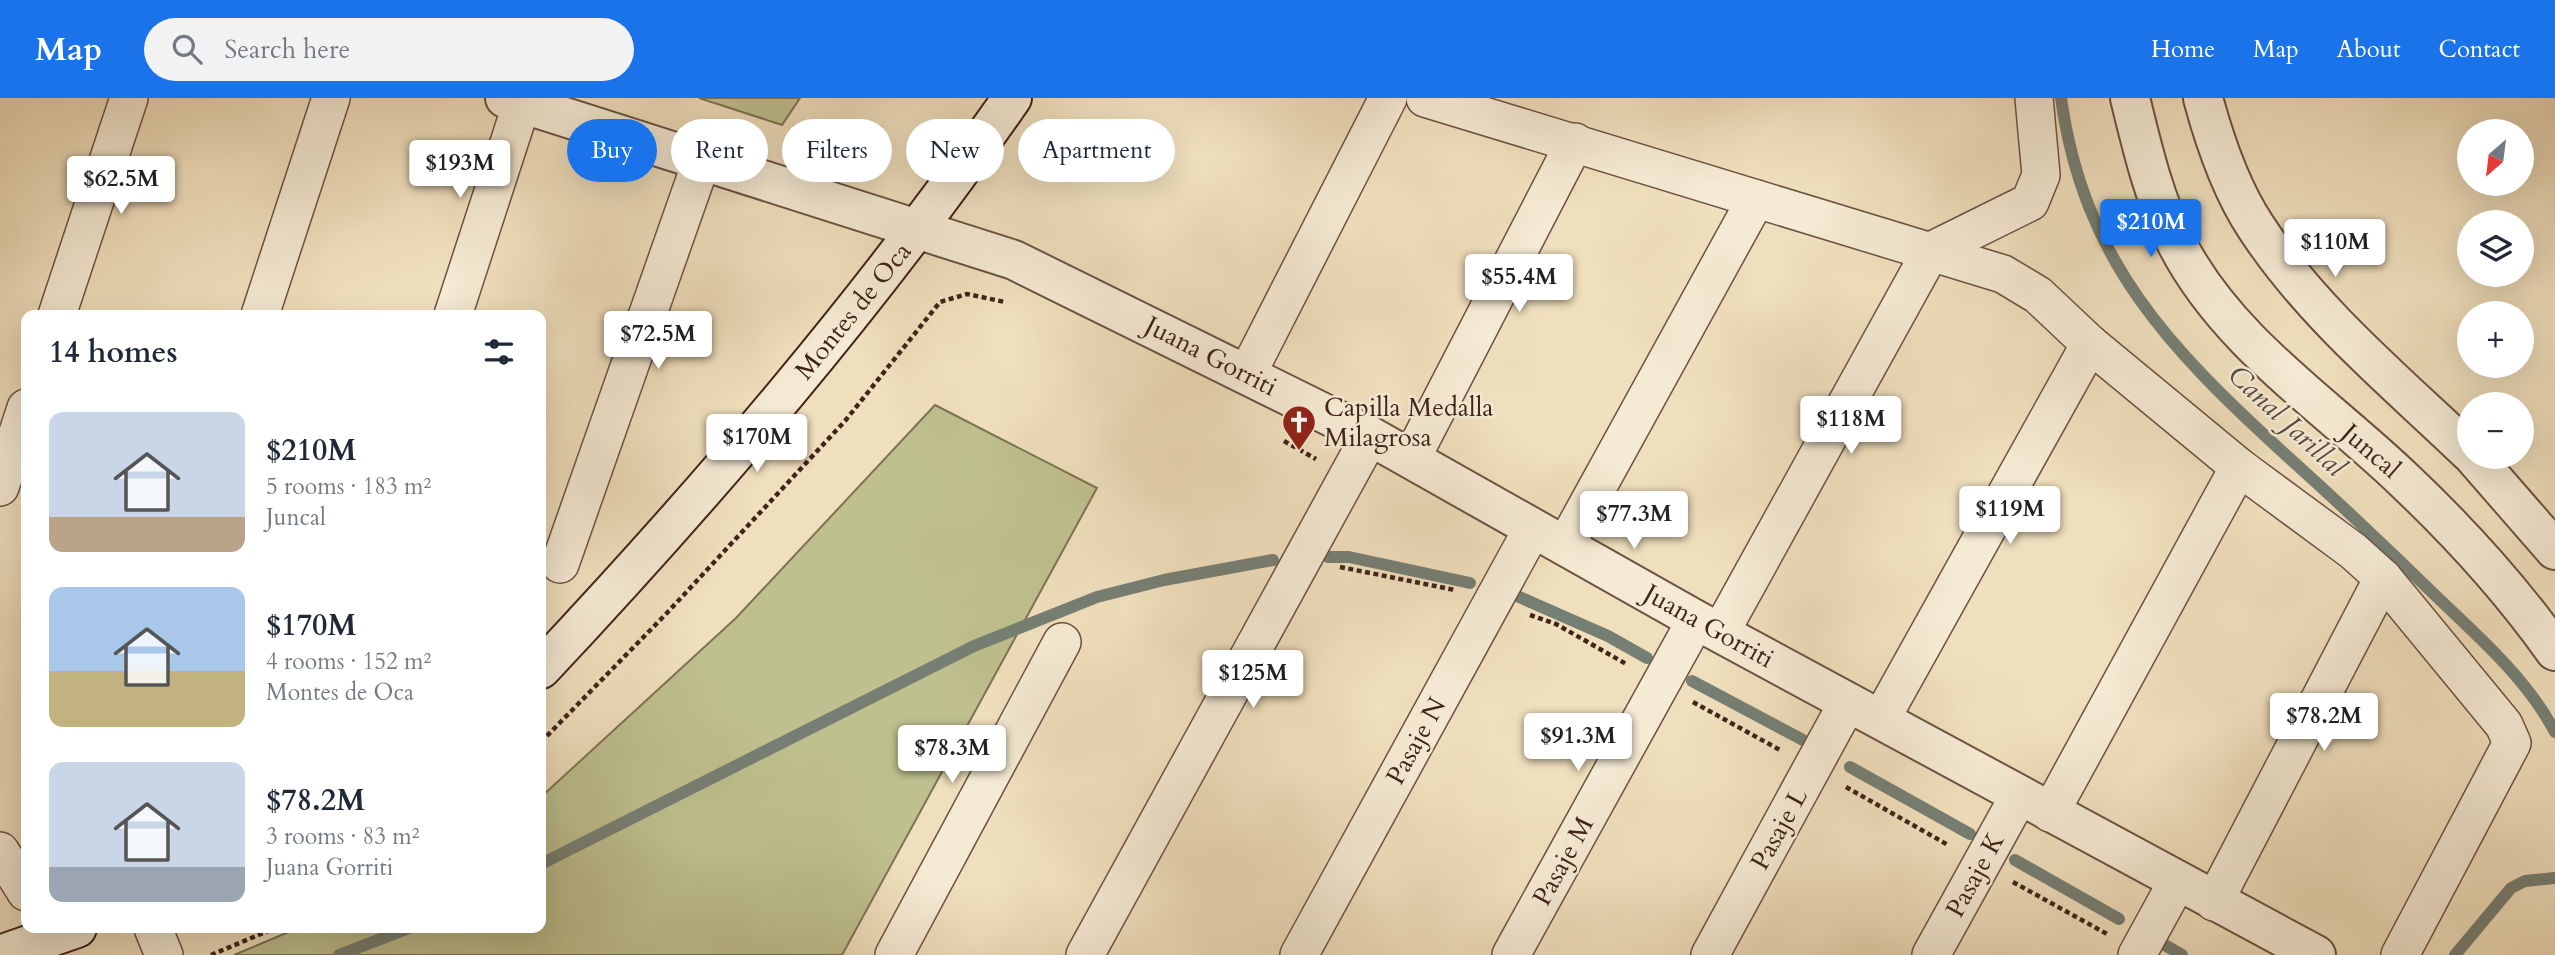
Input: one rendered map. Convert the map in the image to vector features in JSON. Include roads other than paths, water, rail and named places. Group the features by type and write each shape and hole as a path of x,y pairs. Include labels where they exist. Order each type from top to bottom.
{"street":[{"path":"59,310 129,98"},
{"path":"262,310 331,98"},
{"name":"Montes de Oca","path":"546,664 705,492 918,231 1012,98"},
{"path":"1247,374 1388,98"},
{"path":"1425,98 2003,274 2038,295 2090,344 2239,467 2353,551 2383,578 2504,724 2512,743 2400,955"},
{"path":"1931,251 2030,202 2041,175 2034,98"},
{"name":"Juncal","path":"2130,98 2148,170 2177,244 2218,306 2272,365 2404,480 2519,599 2555,651"},
{"path":"2203,98 2213,135 2255,226 2322,312 2457,441"},
{"path":"454,310 514,101"},
{"name":"Juana Gorriti","path":"514,101 671,150"},
{"path":"1411,459 1575,142"},
{"path":"560,564 694,182"},
{"name":"Juana Gorriti","path":"768,182 1014,260 1247,374 1370,436 1708,626 2316,955"},
{"name":"Pasaje N","path":"1299,955 1492,602 1549,537 1756,199"},
{"name":"Pasaje M","path":"1511,955 1661,683 1708,626 1931,251"},
{"name":"Pasaje L","path":"1710,955 1812,768 1864,711 2090,344"},
{"path":"0,487 21,423"},
{"path":"1085,955 1370,436"},
{"name":"Pasaje K","path":"1931,955 1981,864 2035,804 2239,467"},
{"path":"2484,469 2555,550"},
{"path":"2214,902 2383,578"},
{"path":"894,955 1062,642"},
{"path":"0,851 21,884"},
{"path":"2138,953 2178,882"},
{"path":"0,955 53,933"},
{"path":"155,933 164,955"}],"waterway":[{"name":"Canal Jarillal","path":"2061,98 2073,156 2090,208 2112,255 2139,298 2170,339 2245,417 2486,644 2531,694 2555,732"},
{"path":"1328,557 1349,557 1470,583"},
{"path":"546,861 974,646 1097,597 1164,580 1273,560"},
{"path":"1517,596 1608,636 1647,658"},
{"path":"1692,681 1803,740"},
{"path":"1850,767 1970,834"},
{"path":"2015,860 2119,919"},
{"name":"Canal Jarillal","path":"2455,955 2511,888 2525,881 2555,878"},
{"path":"339,955 396,933"},
{"path":"2163,944 2182,955"}],"place":[{"name":"Capilla Medalla Milagrosa","path":"1299,452"}]}
